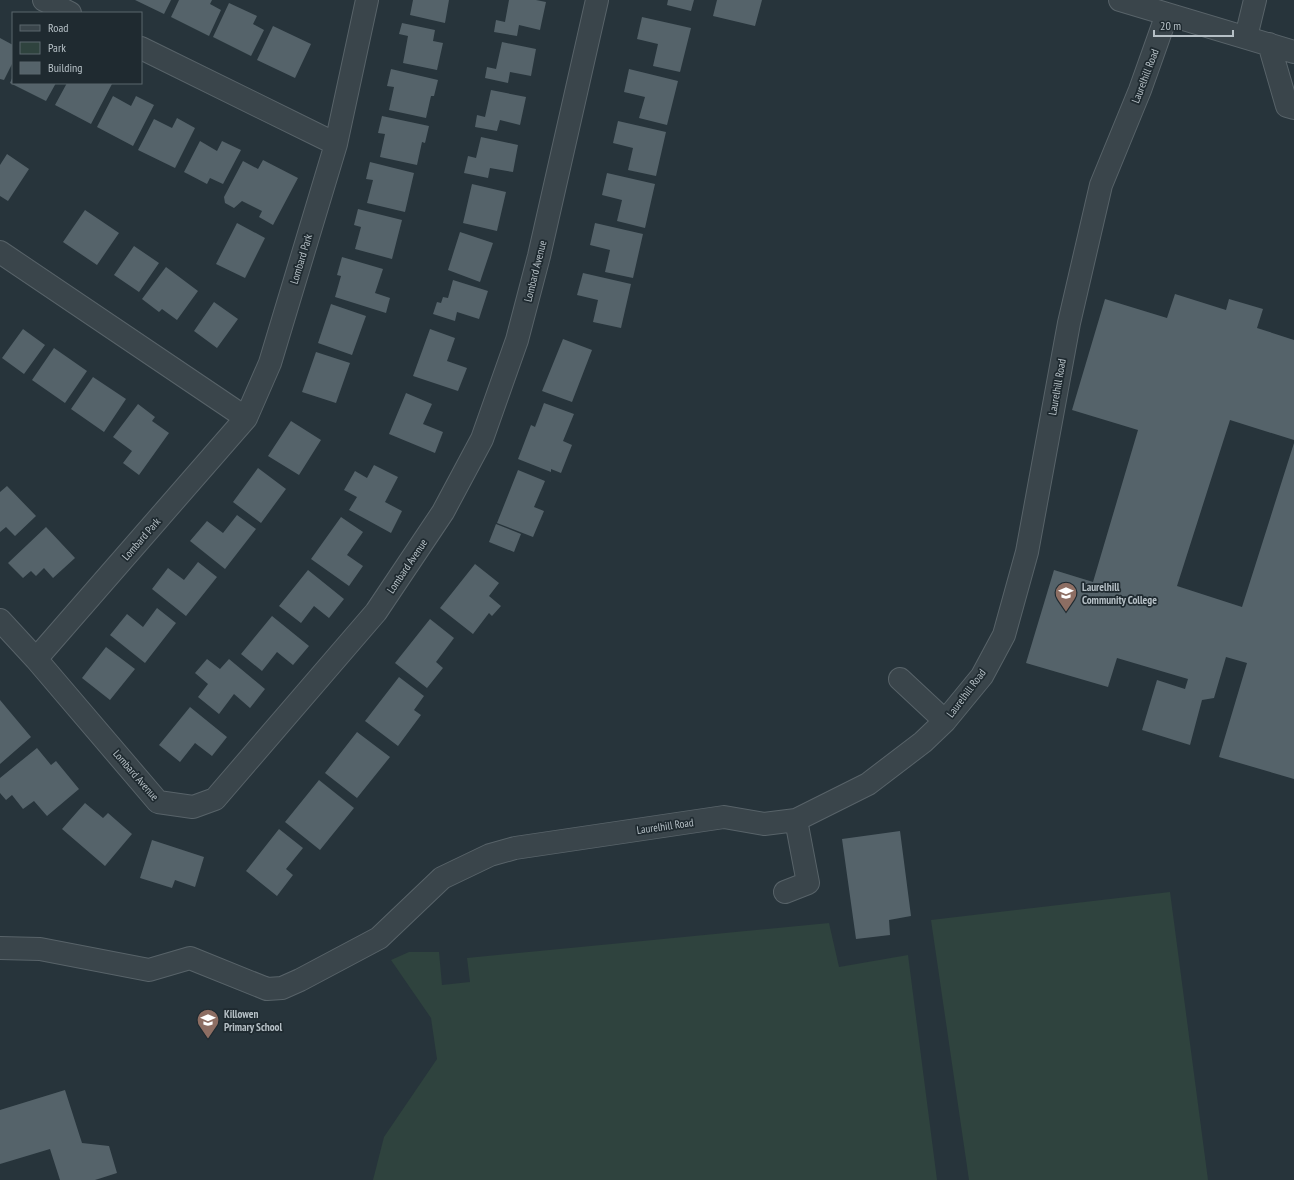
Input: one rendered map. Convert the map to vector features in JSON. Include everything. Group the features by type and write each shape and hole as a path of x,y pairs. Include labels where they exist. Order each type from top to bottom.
{"street":[{"path":"44,0 68,12"},
{"name":"Lombard Park","path":"36,659 246,418 270,363 336,144 367,0"},
{"name":"Lombard Avenue","path":"0,620 36,659 158,802 193,807 215,799 376,612 443,512 482,439 517,340 539,256 597,0"},
{"path":"1120,0 1294,52"},
{"path":"1246,38 1255,0"},
{"name":"Laurelhill Road","path":"0,948 40,949 149,970 190,958 267,989 282,988 379,938 442,878 490,855 515,848 724,817 764,824 796,820 868,784 923,742 945,721 982,676 1004,635 1027,552 1069,323 1102,185 1140,90 1167,14"},
{"path":"1269,44 1287,106 1294,108"},
{"path":"142,48 336,144"},
{"path":"0,252 246,418"},
{"path":"900,679 945,721"},
{"path":"785,892 808,883 796,820"}],"green space":[{"path":"1170,892 1208,1180 969,1180 931,920"},
{"path":"829,923 839,967 908,955 937,1180 373,1180 384,1137 437,1059 431,1018 391,960 409,952 439,952 442,985 470,982 467,958"}],"building":[{"path":"135,0 171,0 164,14"},
{"path":"179,0 212,0 210,4 221,10 209,36 171,17"},
{"path":"413,0 449,0 445,23 410,15"},
{"path":"509,0 536,0 546,2 540,30 519,25 517,36 494,32 496,20 505,22"},
{"path":"668,0 694,0 691,11 667,5"},
{"path":"717,0 762,0 755,26 713,16"},
{"path":"229,3 257,16 253,24 264,30 251,56 213,37"},
{"path":"642,17 691,28 680,72 653,66 658,44 637,39"},
{"path":"402,23 435,30 433,41 443,43 437,70 403,63 408,36 399,34"},
{"path":"273,26 311,44 295,78 257,60"},
{"path":"0,38 12,44 12,64 4,80 0,79"},
{"path":"502,42 536,49 531,76 510,72 508,83 485,78 487,67 496,69"},
{"path":"391,69 438,80 434,96 431,96 426,118 389,110 394,87 387,86"},
{"path":"629,69 678,81 667,125 639,118 645,97 624,92"},
{"path":"12,84 55,84 46,101"},
{"path":"66,84 112,84 91,124 55,105"},
{"path":"491,90 526,97 520,125 500,120 497,131 475,127 477,115 485,117"},
{"path":"113,96 131,106 136,96 154,105 133,146 97,127"},
{"path":"382,116 429,126 425,143 422,142 417,165 380,157 385,134 378,133"},
{"path":"177,118 195,128 175,168 138,150 154,119 172,128"},
{"path":"618,121 666,132 656,176 628,170 633,148 613,143"},
{"path":"481,137 518,145 513,172 490,168 488,178 464,173 468,156 476,158"},
{"path":"200,141 217,151 222,141 241,150 223,184 210,178 207,184 184,172"},
{"path":"7,154 29,169 8,201 0,196 0,165"},
{"path":"263,160 298,178 273,225 259,217 262,211 242,201 234,208 225,203 224,197 243,161 258,169"},
{"path":"370,162 414,173 405,212 367,203 373,180 366,179"},
{"path":"607,173 655,184 645,228 617,221 622,200 602,195"},
{"path":"472,184 506,192 497,231 463,223"},
{"path":"358,209 402,220 392,259 355,249 361,227 354,225"},
{"path":"85,210 119,233 97,265 63,242"},
{"path":"237,223 265,238 245,278 216,264"},
{"path":"595,223 643,234 633,278 605,272 610,250 590,245"},
{"path":"460,232 493,243 480,282 448,270"},
{"path":"134,246 159,263 139,292 114,275"},
{"path":"342,257 383,269 375,293 390,298 386,313 335,297 341,276 337,275"},
{"path":"166,267 198,291 177,320 162,309 159,312 142,299"},
{"path":"583,273 631,284 621,328 593,322 598,300 577,295"},
{"path":"453,280 488,291 479,319 457,312 455,321 433,314 437,302 441,303 443,297 448,298"},
{"path":"1175,294 1226,310 1229,299 1263,309 1257,328 1294,340 1294,440 1230,420 1177,586 1242,607 1294,443 1294,779 1219,757 1247,663 1226,657 1214,698 1202,700 1190,745 1142,730 1157,680 1185,689 1188,679 1117,658 1108,687 1026,663 1054,570 1093,582 1138,430 1072,410 1105,299 1167,318"},
{"path":"214,302 238,319 217,348 194,331"},
{"path":"331,304 366,316 352,355 318,343"},
{"path":"23,329 45,345 24,374 2,358"},
{"path":"430,329 455,338 447,361 467,368 458,391 413,376"},
{"path":"563,339 592,350 572,402 542,391"},
{"path":"54,348 87,371 65,403 32,380"},
{"path":"316,352 350,363 336,403 302,392"},
{"path":"93,377 126,399 104,432 71,409"},
{"path":"406,393 432,404 423,424 443,432 435,453 389,434"},
{"path":"544,403 574,414 563,441 572,445 561,473 551,469 551,472 518,459 531,425 535,427"},
{"path":"138,404 155,417 152,421 169,433 139,475 123,463 132,451 113,437"},
{"path":"291,421 321,440 299,475 268,456"},
{"path":"374,465 398,477 385,502 402,511 391,533 349,510 357,497 344,490 355,471 367,478"},
{"path":"258,468 286,489 261,523 233,502"},
{"path":"518,470 545,481 534,507 544,511 533,537 497,523"},
{"path":"7,486 36,516 15,536 6,527 0,532 0,492"},
{"path":"237,515 256,529 225,569 190,541 207,521 223,533"},
{"path":"341,517 363,532 347,555 363,566 349,586 311,559"},
{"path":"496,524 521,534 514,552 489,542"},
{"path":"46,527 75,558 53,578 44,568 36,576 31,571 23,578 8,563"},
{"path":"198,562 217,577 186,616 152,589 168,568 184,580"},
{"path":"475,564 499,583 489,596 501,606 492,616 489,613 473,634 440,608"},
{"path":"308,570 344,599 329,618 314,606 301,623 279,606"},
{"path":"157,608 176,623 145,663 110,635 127,614 143,627"},
{"path":"272,616 309,646 293,665 277,652 262,671 241,654"},
{"path":"430,619 454,638 436,662 443,668 427,688 395,663"},
{"path":"106,647 135,669 110,700 82,678"},
{"path":"207,659 220,669 229,659 265,689 250,708 234,694 219,714 198,697 208,684 195,673"},
{"path":"399,677 424,696 414,710 421,715 398,746 365,721"},
{"path":"0,700 31,737 0,764"},
{"path":"190,707 227,737 212,756 195,743 180,762 159,745"},
{"path":"357,732 390,757 357,798 325,773"},
{"path":"37,748 51,765 56,761 79,789 47,816 34,801 23,809 12,795 6,800 0,793 0,778"},
{"path":"319,780 354,808 320,850 285,822"},
{"path":"85,803 103,818 108,813 132,834 105,866 62,829"},
{"path":"279,829 303,848 286,869 293,875 277,896 246,871"},
{"path":"900,831 911,916 889,920 890,935 856,939 842,839"},
{"path":"152,840 204,857 195,887 175,880 172,888 140,878"},
{"path":"65,1090 82,1143 109,1146 117,1173 95,1180 60,1180 50,1149 0,1164 0,1110"}],"place":[{"name":"Laurelhill Community College","path":"1066,612"},
{"name":"Killowen Primary School","path":"208,1040"}]}
